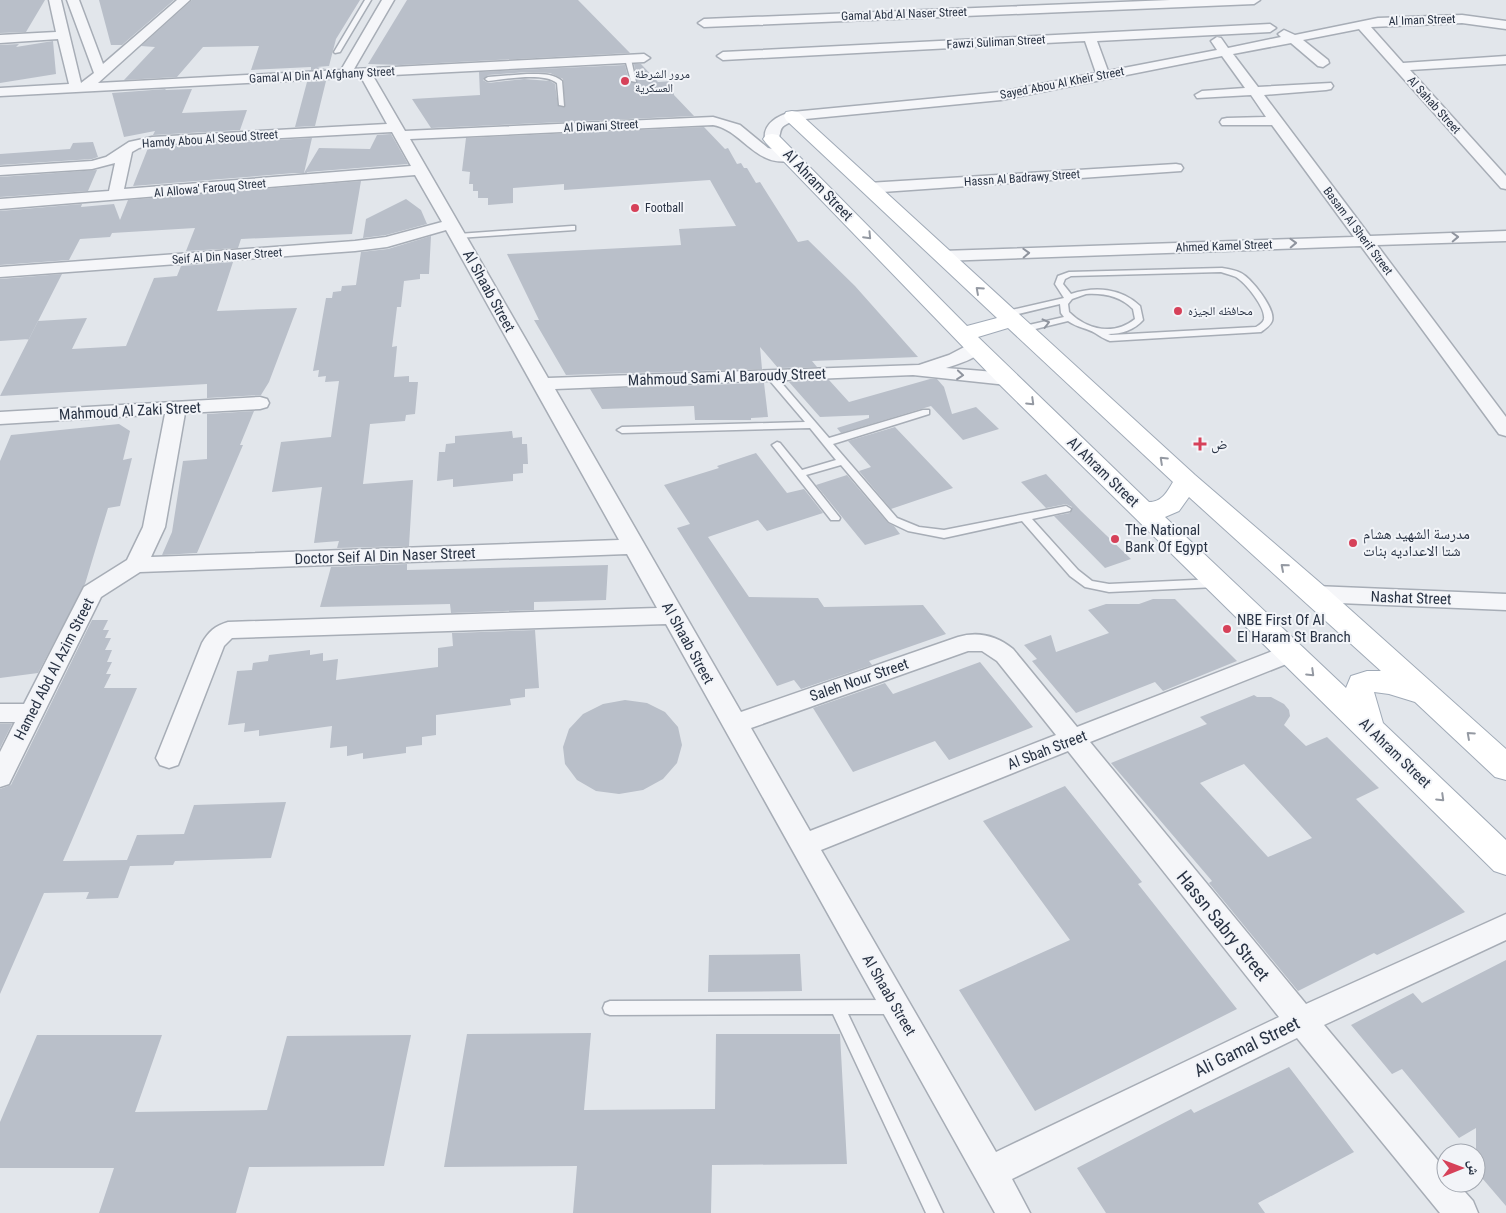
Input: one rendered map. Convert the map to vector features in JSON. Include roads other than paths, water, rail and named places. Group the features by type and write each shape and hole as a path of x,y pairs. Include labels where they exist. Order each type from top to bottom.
{"main road":[{"name":"Al Ahram Street","path":"792,116 1186,481 1315,594 1424,694 1500,758"},
{"name":"Al Ahram Street","path":"772,139 1007,379 1506,861"},
{"path":"970,341 1014,321"},
{"path":"1142,509 1150,511 1166,509 1170,506 1186,481"},
{"path":"1370,729 1359,693 1361,684 1379,681 1424,694"}],"street":[{"path":"55,0 63,35 80,88 184,0"},
{"path":"73,0 100,72"},
{"path":"355,73 388,0"},
{"name":"Gamal Abd Al Naser Street","path":"704,22 1254,0"},
{"path":"1213,1 1293,38 1323,63"},
{"name":"Al Iman Street","path":"1362,25 1395,20 1462,19 1506,25"},
{"path":"1483,21 1506,34"},
{"name":"Sayed Abou Al Kheir Street","path":"772,139 773,127 782,120 792,116 1001,96 1362,25"},
{"name":"Al Sahab Street","path":"1362,25 1506,185"},
{"name":"Fawzi Suliman Street","path":"723,56 1270,28"},
{"name":"Basam Al Sherif Street","path":"1210,31 1365,241 1504,423"},
{"path":"0,39 63,35"},
{"path":"1090,38 1102,75"},
{"name":"Gamal Al Din Al Afghany Street","path":"0,92 355,73 536,70 644,58"},
{"path":"1399,67 1506,60"},
{"name":"Al Shaab Street","path":"355,73 399,132 1013,1213"},
{"path":"1202,94 1326,86"},
{"name":"Al Diwani Street","path":"399,132 713,121 737,127 755,146 763,151 790,157"},
{"path":"1227,122 1277,121"},
{"name":"Hamdy Abou Al Seoud Street","path":"0,171 92,166 111,160 126,149 152,141 399,132"},
{"path":"115,196 126,149"},
{"name":"Hassn Al Badrawy Street","path":"868,188 1176,168"},
{"name":"Al Allowa' Farouq Street","path":"0,204 420,170"},
{"name":"Seif Al Din Naser Street","path":"0,272 355,246 455,230"},
{"name":"Ahmed Kamel Street","path":"942,256 1506,236"},
{"name":"Mahmoud Sami Al Baroudy Street","path":"913,370 942,363 970,341"},
{"name":"Mahmoud Sami Al Baroudy Street","path":"542,384 913,370 1007,379"},
{"name":"Mahmoud Al Zaki Street","path":"1,421 260,403"},
{"path":"136,565 154,527 176,408"},
{"name":"Doctor Seif Al Din Naser Street","path":"136,565 634,547"},
{"name":"Hamed Abd Al Azim Street","path":"0,777 92,592 136,565"},
{"name":"Nashat Street","path":"1315,594 1506,602"},
{"path":"169,758 214,642 222,633 228,630 673,616"},
{"name":"Saleh Nour Street","path":"734,724 966,643 984,643"},
{"name":"Hassn Sabry Street","path":"984,643 996,647 1004,655 1300,1021 1461,1213"},
{"name":"Al Sbah Street","path":"803,845 1291,653"},
{"path":"0,713 31,713"},
{"name":"Ali Gamal Street","path":"990,1172 1300,1021 1506,926"}],"lane":[{"path":"337,52 368,0"},
{"path":"628,59 634,81"},
{"path":"488,79 536,70 560,80 562,106"},
{"path":"455,230 572,228"},
{"path":"1068,299 1059,284 1061,278 1070,274 1222,270 1241,277 1247,282 1266,308 1269,316 1267,324 1258,330 1110,338 1102,335 1097,330"},
{"path":"1014,321 1085,292 1105,292 1125,298 1137,308 1139,320 1128,328 1108,331 1080,326 1069,318 1064,309 1068,299"},
{"path":"1014,321 1069,318"},
{"path":"770,375 894,520 917,531 944,534 1066,509"},
{"path":"828,442 926,412"},
{"path":"622,430 813,425"},
{"path":"776,445 835,518"},
{"path":"800,474 843,461"},
{"path":"1025,518 1074,573 1089,584 1109,588 1218,583"},
{"path":"837,1007 935,1213"},
{"path":"610,1008 896,1007"}],"place":[{"name":"مرور الشرطة العسكرية","path":"625,81"},
{"name":"Football","path":"635,208"},
{"name":"محافظه الجيزه","path":"1178,311"},
{"name":"ض","path":"1200,444"},
{"name":"The National Bank Of Egypt","path":"1115,539"},
{"name":"مدرسة الشهيد هشام شتا الاعداديه بنات","path":"1353,543"},
{"name":"NBE First Of Al El Haram St Branch","path":"1227,629"}]}
